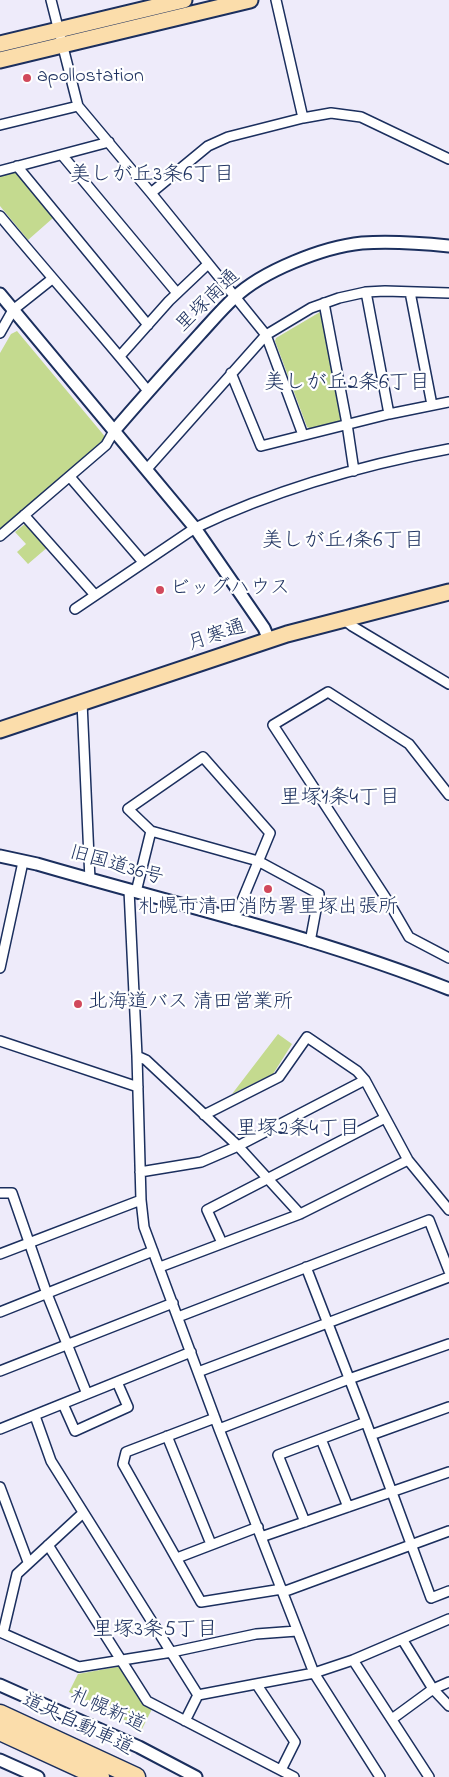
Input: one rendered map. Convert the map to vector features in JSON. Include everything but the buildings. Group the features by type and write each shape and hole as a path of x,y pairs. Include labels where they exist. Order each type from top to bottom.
{"highway":[{"name":"道央自動車道","path":"0,1714 136,1777"},
{"name":"道央自動車道","path":"0,1731 100,1777"}],"main road":[{"path":"0,44 184,0"},
{"path":"0,60 250,0"},
{"name":"月寒通","path":"0,730 269,640 343,618 449,592"}],"street":[{"path":"51,0 78,106 266,335 303,435"},
{"path":"276,0 303,118"},
{"path":"0,125 78,106"},
{"path":"151,193 208,146 228,137 331,113 361,117 449,159"},
{"path":"0,171 109,142"},
{"path":"62,155 177,293"},
{"path":"17,166 148,324"},
{"path":"0,216 148,391"},
{"name":"里塚南通","path":"114,431 234,297 266,276 321,252 359,244 394,241 449,246"},
{"path":"120,356 177,293 208,264"},
{"path":"0,333 13,310 52,279"},
{"path":"366,292 389,414"},
{"path":"146,470 266,335 324,303 366,292 449,294"},
{"path":"410,292 432,405"},
{"path":"0,294 195,528 264,628 269,640"},
{"path":"324,303 354,471"},
{"path":"231,373 260,446 389,414 449,402"},
{"path":"0,536 106,445 114,431"},
{"path":"75,609 195,528 281,492 354,471 449,449"},
{"path":"70,477 143,562"},
{"path":"24,516 95,595"},
{"path":"343,618 352,626 449,684"},
{"path":"449,794 409,744 328,692 273,725 391,906 409,937 449,958"},
{"path":"82,702 90,880"},
{"path":"234,920 258,861 270,833 204,757 128,809 151,831 258,861 319,894 310,942"},
{"path":"151,831 132,891 140,1172 144,1227 215,1418 282,1590 296,1632 314,1673 380,1777"},
{"name":"旧国道36号","path":"0,856 132,891 378,962 449,989"},
{"path":"0,968 23,862"},
{"path":"204,1115 279,1077 307,1037 357,1070 365,1080 408,1160 449,1210"},
{"path":"0,1041 138,1087"},
{"path":"137,1056 146,1060 238,1146 300,1214"},
{"path":"140,1172 201,1162 238,1146 365,1080"},
{"path":"222,1243 207,1210 385,1118"},
{"path":"160,1267 300,1214 408,1160"},
{"path":"0,1193 12,1193 86,1394"},
{"path":"0,1254 141,1200"},
{"path":"178,1317 429,1220 449,1271"},
{"path":"0,1312 152,1252"},
{"path":"306,1267 431,1598 449,1591"},
{"path":"198,1372 449,1278"},
{"path":"0,1371 172,1303"},
{"path":"220,1429 349,1379 449,1344"},
{"path":"0,1429 191,1352"},
{"path":"64,1404 75,1430 128,1407 117,1382"},
{"path":"371,1435 449,1407"},
{"path":"35,1416 51,1461 198,1695"},
{"path":"215,1418 126,1452 124,1464 201,1602 282,1590 449,1531"},
{"path":"305,1522 278,1455 366,1422"},
{"path":"167,1436 210,1544"},
{"path":"321,1439 348,1507"},
{"path":"261,1537 449,1472"},
{"path":"0,1489 28,1562"},
{"path":"83,1513 17,1574 2,1633 79,1667 172,1652 256,1634 296,1632"},
{"path":"177,1558 258,1527"},
{"path":"48,1545 147,1701 294,1777"},
{"path":"198,1695 314,1673 353,1660 449,1619"},
{"path":"402,1639 434,1689 449,1706"},
{"path":"353,1660 429,1777"},
{"path":"392,1719 434,1689 449,1682"},
{"name":"札幌新道","path":"0,1685 140,1747 196,1777"},
{"path":"257,1685 295,1742 281,1770"},
{"path":"185,1721 198,1695"},
{"path":"0,1760 38,1777"}],"green space":[{"path":"16,173 53,218 28,240 0,206 0,175"},
{"path":"320,312 323,314 343,417 341,421 311,429 307,427 275,341 276,338"},
{"path":"17,331 107,439 0,532 0,353 11,334"},
{"path":"26,523 49,546 28,564 17,552 26,544 15,532"},
{"path":"278,1034 292,1044 273,1074 232,1094"},
{"path":"122,1666 147,1706 152,1709 142,1729 69,1692 78,1674"}],"place":[{"name":"apollostation","path":"27,78"},
{"name":"ビッグハウス","path":"160,590"},
{"name":"札幌市清田消防署里塚出張所","path":"268,889"},
{"name":"北海道バス 清田営業所","path":"78,1004"}],"district":[{"name":"美しが丘3条6丁目","path":"152,177"},
{"name":"美しが丘2条6丁目","path":"347,385"},
{"name":"美しが丘1条6丁目","path":"343,543"},
{"name":"里塚1条4丁目","path":"340,800"},
{"name":"里塚2条4丁目","path":"298,1131"},
{"name":"里塚3条5丁目","path":"155,1632"}]}
